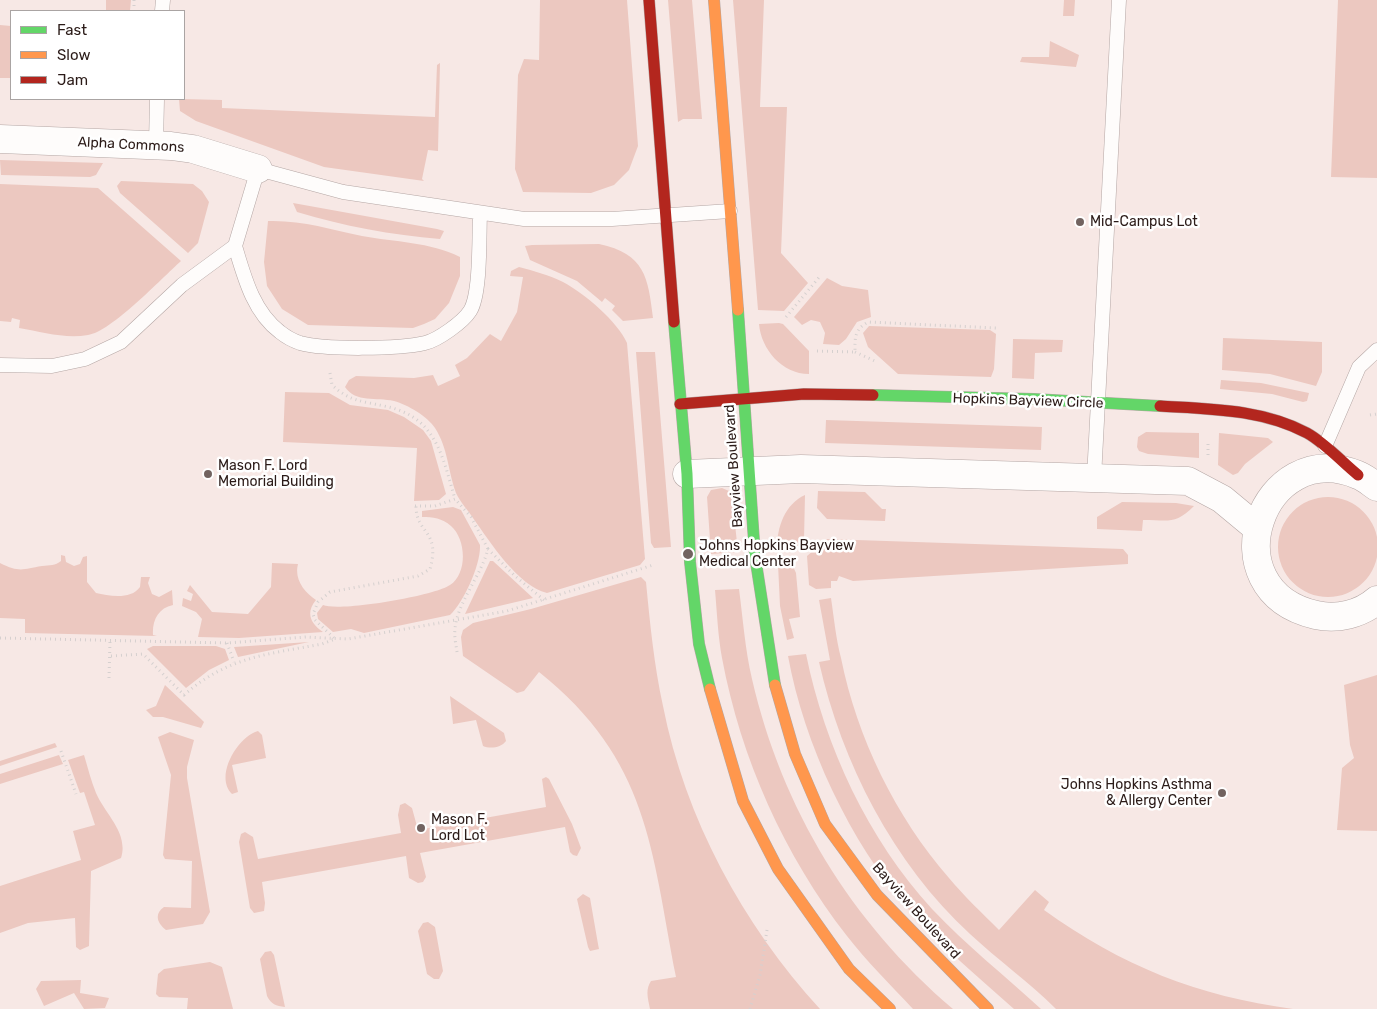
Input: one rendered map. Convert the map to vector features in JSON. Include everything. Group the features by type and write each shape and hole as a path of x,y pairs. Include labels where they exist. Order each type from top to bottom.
{"street":[{"path":"649,0 664,216 687,474 690,562 699,644 719,726 744,801 778,869 849,969 890,1009"},
{"name":"Bayview Boulevard","path":"714,0 751,471 755,556 772,674 795,754 825,824 878,894 988,1009"},
{"name":"Alpha Commons","path":"0,138 156,144 193,149 258,169"},
{"name":"Hopkins Bayview Circle","path":"680,404 804,394 1034,399 1221,410 1275,419 1310,434 1367,481"},
{"path":"687,474 801,468 1188,481 1222,499 1257,528"},
{"name":"Hopkins Bayview Circle","path":"1367,481 1337,469 1315,470 1295,477 1277,490 1264,507 1257,528 1256,553 1264,578 1279,598 1302,612 1326,618 1352,614 1377,600"}],"lane":[{"path":"1094,478 1119,0"},
{"path":"156,144 158,100"},
{"path":"480,213 478,280 471,310 454,327 426,343 346,348 299,343 279,332 262,313 248,287 235,246 258,169 343,192 524,219 561,220 664,216 730,211"},
{"path":"0,365 52,366 85,359 121,342 182,285 235,246"},
{"path":"1325,446 1360,367 1377,350"}],"path":[{"path":"786,317 821,275"},
{"path":"817,351 855,352 855,334 860,326 868,322 996,328"},
{"path":"330,370 332,385 350,399 396,408 424,425 435,437 455,499 471,517 488,550 515,576 545,600"},
{"path":"1370,415 1377,414"},
{"path":"1208,439 1208,457"},
{"path":"335,639 315,620 314,614 318,602 330,592 346,587 366,586 418,576 430,569 433,557 433,542 416,517 415,506 435,506 455,499"},
{"path":"457,652 456,620 481,570 488,550"},
{"path":"110,656 143,654 184,695 211,673 234,662 335,639 507,611 653,565"},
{"path":"0,638 227,643 306,637 335,639"},
{"path":"109,678 110,641"},
{"path":"227,643 234,662"},
{"path":"61,751 76,794"},
{"path":"750,1009 760,975 767,930"}],"shaded area":[{"path":"106,0 131,0 130,10 106,10"},
{"path":"540,0 627,0 638,146 629,170 614,185 591,193 523,192 515,169 518,75 524,59 539,60"},
{"path":"668,0 692,0 702,119 683,119 678,122"},
{"path":"733,0 764,0 760,107 787,107 781,253 808,283 784,311 758,310"},
{"path":"1064,0 1075,0 1074,16 1063,16"},
{"path":"1338,0 1377,0 1377,178 1331,177"},
{"path":"0,25 10,26 10,78 0,78"},
{"path":"1050,41 1079,55 1076,67 1020,62 1022,57 1049,57"},
{"path":"440,63 438,151 428,150 422,179 424,181 324,167 196,121 180,111 179,100 185,99 222,100 222,108 435,117 437,65"},
{"path":"0,160 103,163 96,175 90,177 1,175"},
{"path":"121,181 193,184 202,191 209,202 198,243 188,253 120,193 117,186"},
{"path":"0,184 98,188 181,261 123,315 98,332 88,335 71,336 19,328 20,320 12,318 11,322 0,321"},
{"path":"293,203 444,231 440,239 368,229 332,222 297,212"},
{"path":"268,221 304,223 362,236 437,248 460,257 460,276 449,303 435,319 413,328 308,325 282,309 267,286 264,262"},
{"path":"599,244 626,254 641,269 649,291 653,318 623,321 612,310 615,306 605,298 602,302 577,281 530,260 525,246"},
{"path":"519,267 558,280 581,293 608,317 627,343 645,559 640,565 547,593 536,589 515,573 460,500 453,485 443,443 432,424 422,415 405,405 394,401 361,397 350,392 345,387 349,380 356,376 414,378 433,375 438,386 460,376 455,365 467,358 490,334 501,341 517,312 523,277 510,276 511,271"},
{"path":"827,278 842,286 868,290 871,317 857,322 846,339 839,345 823,344 825,333 820,322 811,320 802,325 794,317"},
{"path":"759,324 783,324 809,351 809,374 790,370 782,365 769,351 764,342"},
{"path":"869,326 990,330 996,334 994,369 991,377 898,374 868,347 863,333"},
{"path":"1223,338 1322,342 1322,372 1316,386 1270,374 1222,370"},
{"path":"1013,339 1063,340 1062,352 1035,353 1034,379 1012,378"},
{"path":"636,352 655,352 671,547 654,548 651,543"},
{"path":"1221,380 1261,383 1309,393 1307,401 1303,402 1272,394 1220,389"},
{"path":"285,392 329,393 350,405 388,410 404,417 423,430 431,441 446,494 439,500 414,501 417,448 283,442"},
{"path":"826,420 1042,427 1041,450 825,443"},
{"path":"1146,432 1199,433 1199,458 1148,454 1139,451 1137,447 1138,437"},
{"path":"1219,433 1268,438 1273,442 1245,464 1238,473 1233,475 1218,465"},
{"path":"722,488 729,491 732,496 738,552 711,554 707,497 711,490"},
{"path":"818,491 865,492 882,509 886,509 885,521 827,519 817,508"},
{"path":"805,495 804,540 798,546 777,548 781,524 787,510"},
{"path":"1328,497 1347,500 1364,511 1375,528 1378,547 1375,566 1364,583 1347,594 1328,597 1309,594 1292,583 1281,566 1278,547 1281,528 1292,511 1309,500"},
{"path":"1122,502 1176,503 1194,506 1176,519 1166,521 1143,520 1142,531 1097,529 1097,517"},
{"path":"453,507 461,510 480,545 480,553 471,582 461,601 450,615 364,633 351,629 333,632 318,619 317,613 323,605 333,607 387,602 426,594 450,585 460,573 462,564 463,556 460,539 448,523 437,518 422,517 422,511"},
{"path":"827,539 1123,549 1128,555 1128,564 853,581 839,576 837,581 831,581 831,588 816,589 809,585 807,556"},
{"path":"61,555 65,556 66,562 74,566 80,564 83,557 87,556 87,582 96,593 120,596 131,594 140,587 141,577 150,577 148,583 152,594 159,597 172,590 173,605 163,609 155,620 153,635 157,636 25,633 25,619 0,618 0,563 12,568 26,569 57,564 61,561"},
{"path":"490,561 493,561 533,598 465,614"},
{"path":"791,562 796,573 800,617 789,619 794,638 787,640 780,606 778,564"},
{"path":"272,563 298,564 297,575 301,585 316,600 311,609 311,618 315,625 323,632 239,638 198,637 202,619 196,612 182,606 183,598 191,601 193,594 187,591 190,585 212,612 248,614 271,587"},
{"path":"641,577 646,582 657,675 673,748 686,789 702,829 742,906 766,942 820,1009 650,1009 648,991 651,981 676,977 651,847 639,809 624,773 603,739 575,705 539,672 524,691 517,693 463,656 461,637 463,630 473,623 531,609"},
{"path":"739,589 752,679 765,727 782,773 802,818 852,901 916,975 953,1009 913,1009 847,936 824,905 785,839 753,769 730,696 722,658 715,590"},
{"path":"831,598 848,688 868,747 881,775 912,829 930,854 949,878 999,930 1035,890 1049,902 1044,910 1073,930 1132,963 1193,987 1225,996 1293,1009 1056,1009 981,944 942,906 917,876 894,843 874,809 857,774 841,737 819,662 830,660 819,600"},
{"path":"309,642 238,657 234,647"},
{"path":"153,646 216,646 225,649 229,660 209,670 186,688 147,649"},
{"path":"806,654 814,689 837,757 869,822 888,853 932,909 972,948 1041,1009 1014,1009 973,973 909,910 867,854 832,791 805,723 788,656"},
{"path":"1377,675 1377,831 1337,830 1342,768 1354,758 1350,745 1344,685"},
{"path":"165,685 204,722 201,728 163,717 153,717 146,710 156,706"},
{"path":"450,696 504,733 506,741 492,748 486,747 483,746 476,720 453,724"},
{"path":"258,731 262,735 266,758 232,765 238,792 232,794 227,787 226,778 230,758 243,741"},
{"path":"170,732 194,740 187,767 187,778 210,912 203,924 166,930 158,919 159,913 164,907 191,908 192,861 165,859 163,855 171,775 158,737"},
{"path":"55,743 57,747 0,766 0,761"},
{"path":"59,755 63,764 0,784 0,774"},
{"path":"84,755 96,793 119,832 123,849 121,858 91,871 89,946 80,950 76,947 75,918 28,923 0,933 0,886 81,860 73,831 95,825 84,792 80,793 68,760"},
{"path":"546,777 549,779 572,824 581,848 577,856 570,852 565,827 420,853 426,877 423,882 418,883 409,878 406,856 262,882 265,903 264,911 254,913 250,908 239,842 241,834 245,832 253,837 258,859 401,833 398,815 400,805 405,803 412,808 418,830 546,807 542,779"},
{"path":"583,894 590,898 599,949 590,951 577,899"},
{"path":"428,922 435,927 443,971 439,979 434,979 427,974 418,931 423,923"},
{"path":"271,951 274,955 285,1007 274,1004 267,996 260,959 265,952"},
{"path":"210,962 222,967 233,1009 187,1009 188,998 159,997 156,994 158,974 164,969"},
{"path":"81,980 80,993 109,998 105,1008 84,1009 74,993 44,1006 36,989 41,981"}],"traffic: fast":[{"path":"738,310 755,556 775,685"},
{"path":"674,322 687,474 690,562 699,644 710,689"},
{"path":"873,395 1034,399 1160,406"}],"traffic: slow":[{"path":"714,0 738,310"},
{"path":"775,685 795,754 825,824 877,895 988,1009"},
{"path":"710,689 743,801 778,869 849,969 890,1009"}],"traffic: jam":[{"path":"649,0 674,322"},
{"path":"680,404 804,394 873,395"},
{"path":"1160,406 1235,412 1272,419 1290,425 1320,442 1358,475"}],"place":[{"name":"Mid-Campus Lot","path":"1080,222"},
{"name":"Mason F. Lord Memorial Building","path":"208,474"},
{"name":"Johns Hopkins Bayview Medical Center","path":"688,554"},
{"name":"Johns Hopkins Asthma & Allergy Center","path":"1222,793"},
{"name":"Mason F. Lord Lot","path":"421,828"}]}
